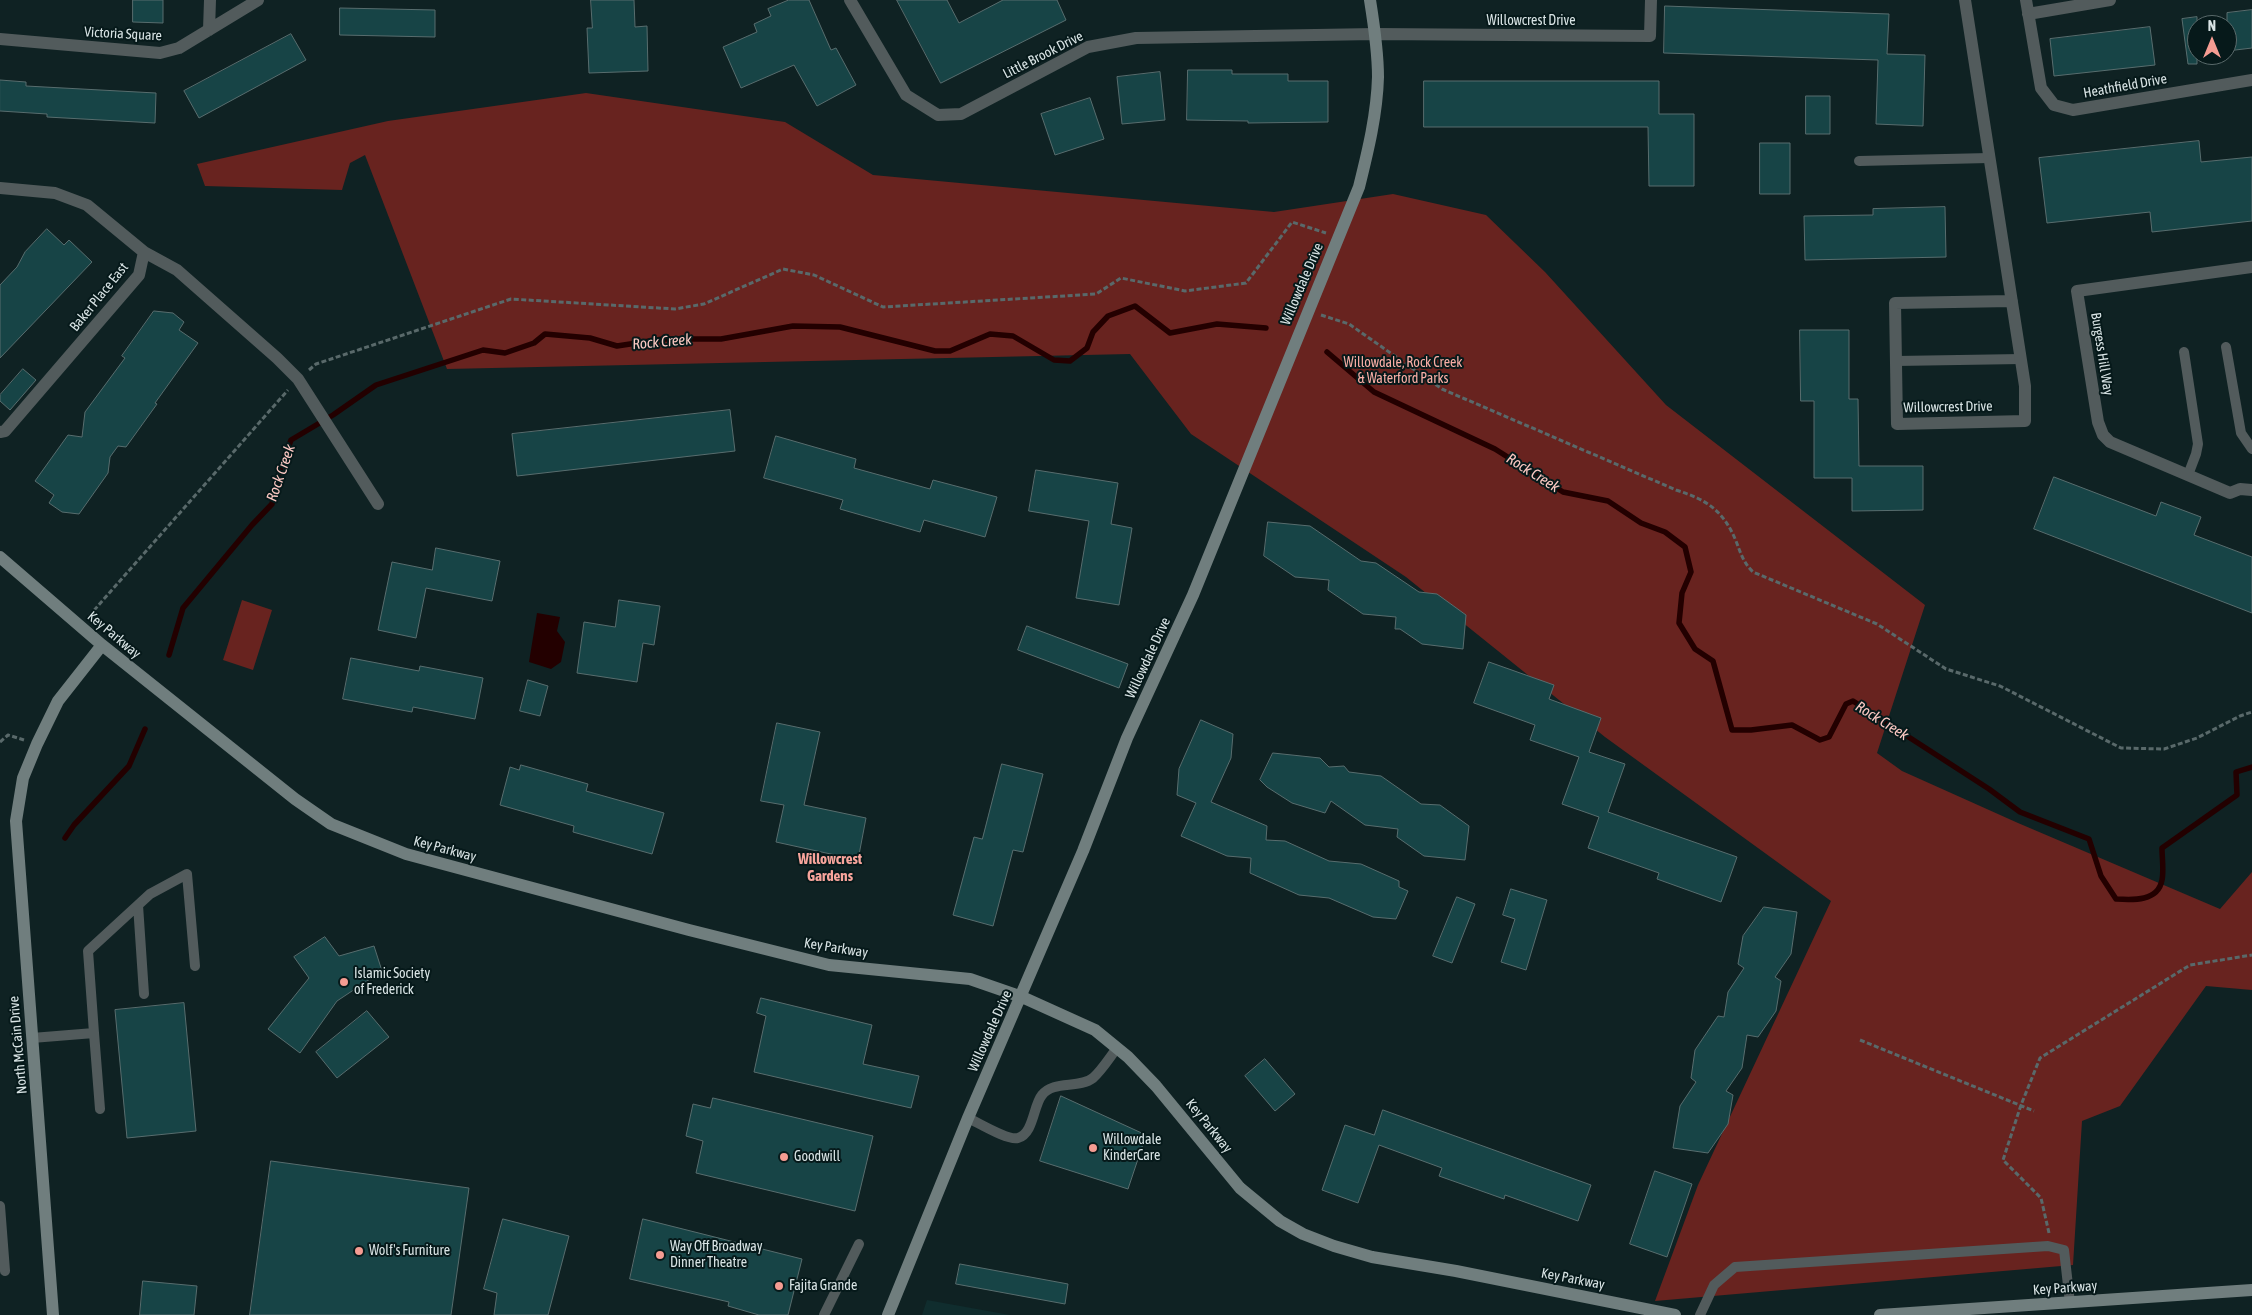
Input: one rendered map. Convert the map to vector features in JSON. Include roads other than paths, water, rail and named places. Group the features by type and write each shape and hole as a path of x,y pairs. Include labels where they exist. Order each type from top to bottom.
{"street":[{"path":"209,30 210,0"},
{"name":"Victoria Square","path":"0,39 160,53 179,48 258,0"},
{"name":"Little Brook Drive","path":"850,0 906,95 938,115 961,114 1088,47 1136,38 1376,34"},
{"name":"Willowdale Drive","path":"888,1315 968,1118 1022,997 1083,851 1127,738 1193,595 1359,186 1373,127 1378,77 1376,34 1370,0"},
{"name":"Willowcrest Drive","path":"1376,34 1650,36 1650,0"},
{"name":"Willowcrest Drive","path":"1965,0 1989,158 2012,301 2025,386 2025,421 1897,424 1895,303 2012,301"},
{"name":"Heathfield Drive","path":"2026,0 2041,88 2054,105 2073,110 2252,80"},
{"path":"2028,14 2110,0"},
{"path":"0,188 55,193 87,206 144,252 177,270 277,358 298,379 378,504"},
{"name":"Baker Place East","path":"0,432 5,432 140,275 144,252"},
{"name":"Burgess Hill Way","path":"2252,267 2077,290 2098,422 2103,435 2110,442 2230,493 2240,489 2252,490"},
{"name":"Key Parkway","path":"0,557 102,645 295,799 331,824 406,854 829,965 970,979 1022,997 1094,1030 1117,1048 1156,1086 1240,1188 1280,1221 1303,1234 1334,1246 1372,1257 1456,1271 1675,1315"},
{"name":"North McCain Drive","path":"54,1315 16,822 23,778 37,744 58,702 102,645"},
{"name":"Key Parkway","path":"1880,1315 2252,1290"}],"lane":[{"path":"1859,161 1989,158"},
{"path":"2226,347 2241,433 2252,449"},
{"path":"2184,352 2198,444 2188,475"},
{"path":"1896,362 2021,359"},
{"path":"100,1110 88,951 150,894 187,874 195,966"},
{"path":"138,905 144,994"},
{"path":"32,1038 94,1033"},
{"path":"968,1118 1011,1138 1020,1138 1027,1131 1042,1095 1050,1089 1085,1082 1092,1078 1117,1048"},
{"path":"0,1206 5,1271"},
{"path":"824,1315 859,1244"},
{"path":"1700,1315 1714,1285 1734,1267 2048,1246 2064,1250 2070,1303"}],"waterway":[{"name":"Rock Creek","path":"169,655 183,608 252,525 272,504 280,470 291,440 333,415 376,385 483,350 505,353 534,343 545,334 590,338 617,346 663,339 721,339 793,326 840,327 935,351 950,351 990,334 1013,336 1054,360 1070,361 1087,348 1093,332 1108,316 1135,306 1170,333 1217,324 1266,328"},
{"name":"Rock Creek","path":"1327,352 1374,392 1495,449 1563,492 1608,501 1641,523 1665,532 1685,547 1691,572 1682,593 1679,623 1695,649 1713,661 1732,730 1751,730 1792,725 1820,740 1829,737 1846,704 1853,701 1989,789 2020,812 2089,839 2101,876 2116,899 2129,900 2150,896 2160,887 2163,876 2162,848 2237,795 2236,772 2252,767"},
{"name":"Rock Creek","path":"65,838 74,825 129,766 145,729"}],"place":[{"name":"Islamic Society of Frederick","path":"344,982"},
{"name":"Willowdale KinderCare","path":"1093,1148"},
{"name":"Goodwill","path":"784,1157"},
{"name":"Wolf's Furniture","path":"359,1251"},
{"name":"Way Off Broadway Dinner Theatre","path":"660,1255"},
{"name":"Fajita Grande","path":"779,1286"}],"district":[{"name":"Willowcrest Gardens","path":"830,868"}],"park label":[{"name":"Willowdale, Rock Creek & Waterford Parks","path":"1403,372"}]}
